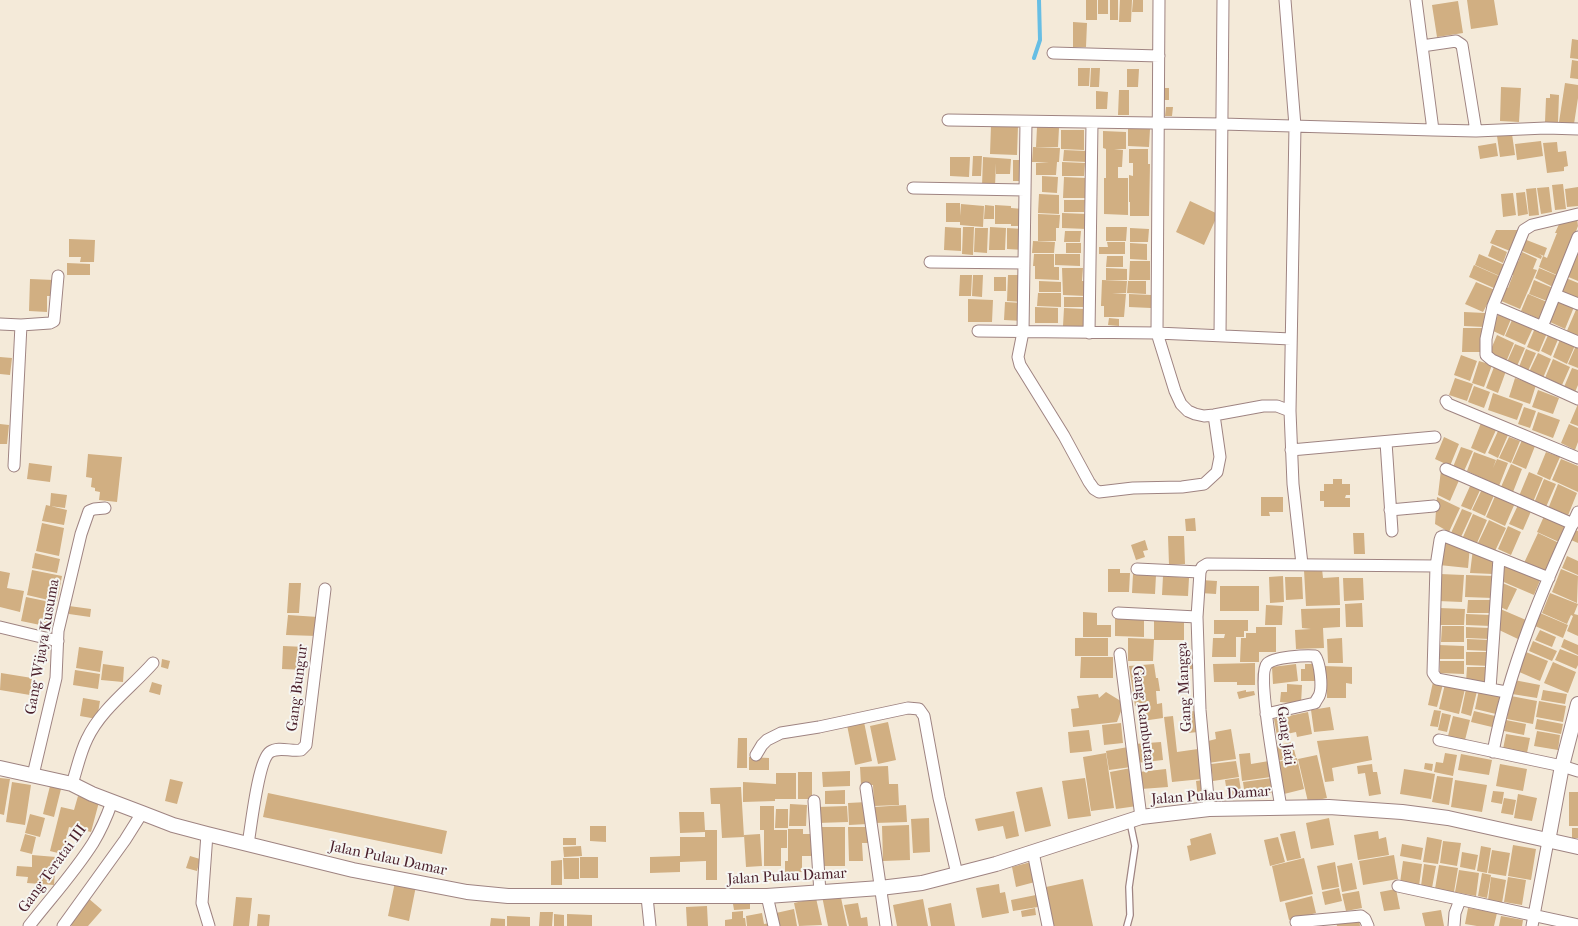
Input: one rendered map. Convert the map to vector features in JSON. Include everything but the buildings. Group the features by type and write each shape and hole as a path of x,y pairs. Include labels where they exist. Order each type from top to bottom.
{"street":[{"path":"1159,0 1157,333 1175,391 1181,404 1188,411 1204,416 1263,406 1276,406 1290,411"},
{"path":"1220,336 1223,0"},
{"path":"1286,0 1295,126 1291,450 1295,511 1302,564"},
{"path":"1416,0 1433,130"},
{"path":"1422,46 1456,41 1462,45 1476,131"},
{"path":"1053,53 1159,56"},
{"path":"948,120 1222,124 1476,131 1546,128 1578,130"},
{"path":"1026,122 1023,332 1018,357 1020,365 1064,436 1089,482 1099,492 1204,484 1217,472 1220,457 1214,415"},
{"path":"1089,333 1092,123"},
{"path":"913,188 1025,190"},
{"path":"1577,395 1492,360 1486,355 1486,339 1493,306 1524,230 1532,225 1578,214"},
{"path":"1542,327 1578,237"},
{"path":"930,262 1024,263"},
{"path":"0,324 21,325 50,323 54,321 58,276"},
{"path":"1556,294 1578,304"},
{"path":"1493,306 1578,342"},
{"path":"14,466 21,325"},
{"path":"978,331 1157,333 1292,339"},
{"path":"1446,402 1578,458"},
{"path":"1291,450 1435,437"},
{"path":"1386,442 1392,531"},
{"path":"1446,469 1573,524"},
{"path":"1390,510 1434,506"},
{"name":"Gang Wijaya Kusuma","path":"33,775 56,678 58,631 86,516 90,510 105,508"},
{"path":"1493,752 1506,692 1525,638 1578,512"},
{"path":"1506,692 1437,679 1434,676 1436,566 1441,536 1549,578"},
{"path":"1490,688 1499,558"},
{"path":"1137,569 1202,569 1302,564 1436,566"},
{"name":"Gang Mangga","path":"1202,569 1198,617 1200,710 1209,809"},
{"name":"Gang Bungur","path":"248,844 258,779 266,755 279,749 301,750 306,745 325,590"},
{"path":"1118,613 1198,617"},
{"path":"0,627 58,641"},
{"name":"Gang Rambutan","path":"1120,654 1135,818"},
{"name":"Gang Jati","path":"1266,714 1315,702 1320,695 1321,686 1318,660 1315,656 1277,659 1270,661 1264,668 1266,714 1281,808"},
{"path":"72,784 87,740 98,722 107,710 153,663"},
{"path":"1533,921 1562,766 1578,704"},
{"path":"756,755 767,740 781,733 820,727 908,708 919,709 924,716 939,798 957,874"},
{"path":"1439,740 1578,771"},
{"name":"Jalan Pulau Damar","path":"0,768 72,784 126,807 207,834 353,870 467,892 526,897 767,896 922,883 1033,852 1135,818 1209,809 1344,807 1424,814 1578,847"},
{"path":"866,788 886,926"},
{"path":"814,801 820,893"},
{"path":"63,926 125,840 126,807"},
{"name":"Gang Teratai III","path":"29,926 94,842 104,821 126,807"},
{"path":"207,834 202,903 209,926"},
{"path":"1033,852 1048,926"},
{"path":"1398,886 1460,900 1533,921 1578,926"},
{"path":"767,896 774,926"},
{"path":"647,897 650,926"},
{"path":"1454,926 1455,913 1460,900"},
{"path":"1296,922 1360,916 1365,919 1368,926"}],"lane":[{"path":"1127,926 1130,914 1129,887 1135,818"}],"waterway":[{"path":"1034,58 1040,40 1039,0"}]}
